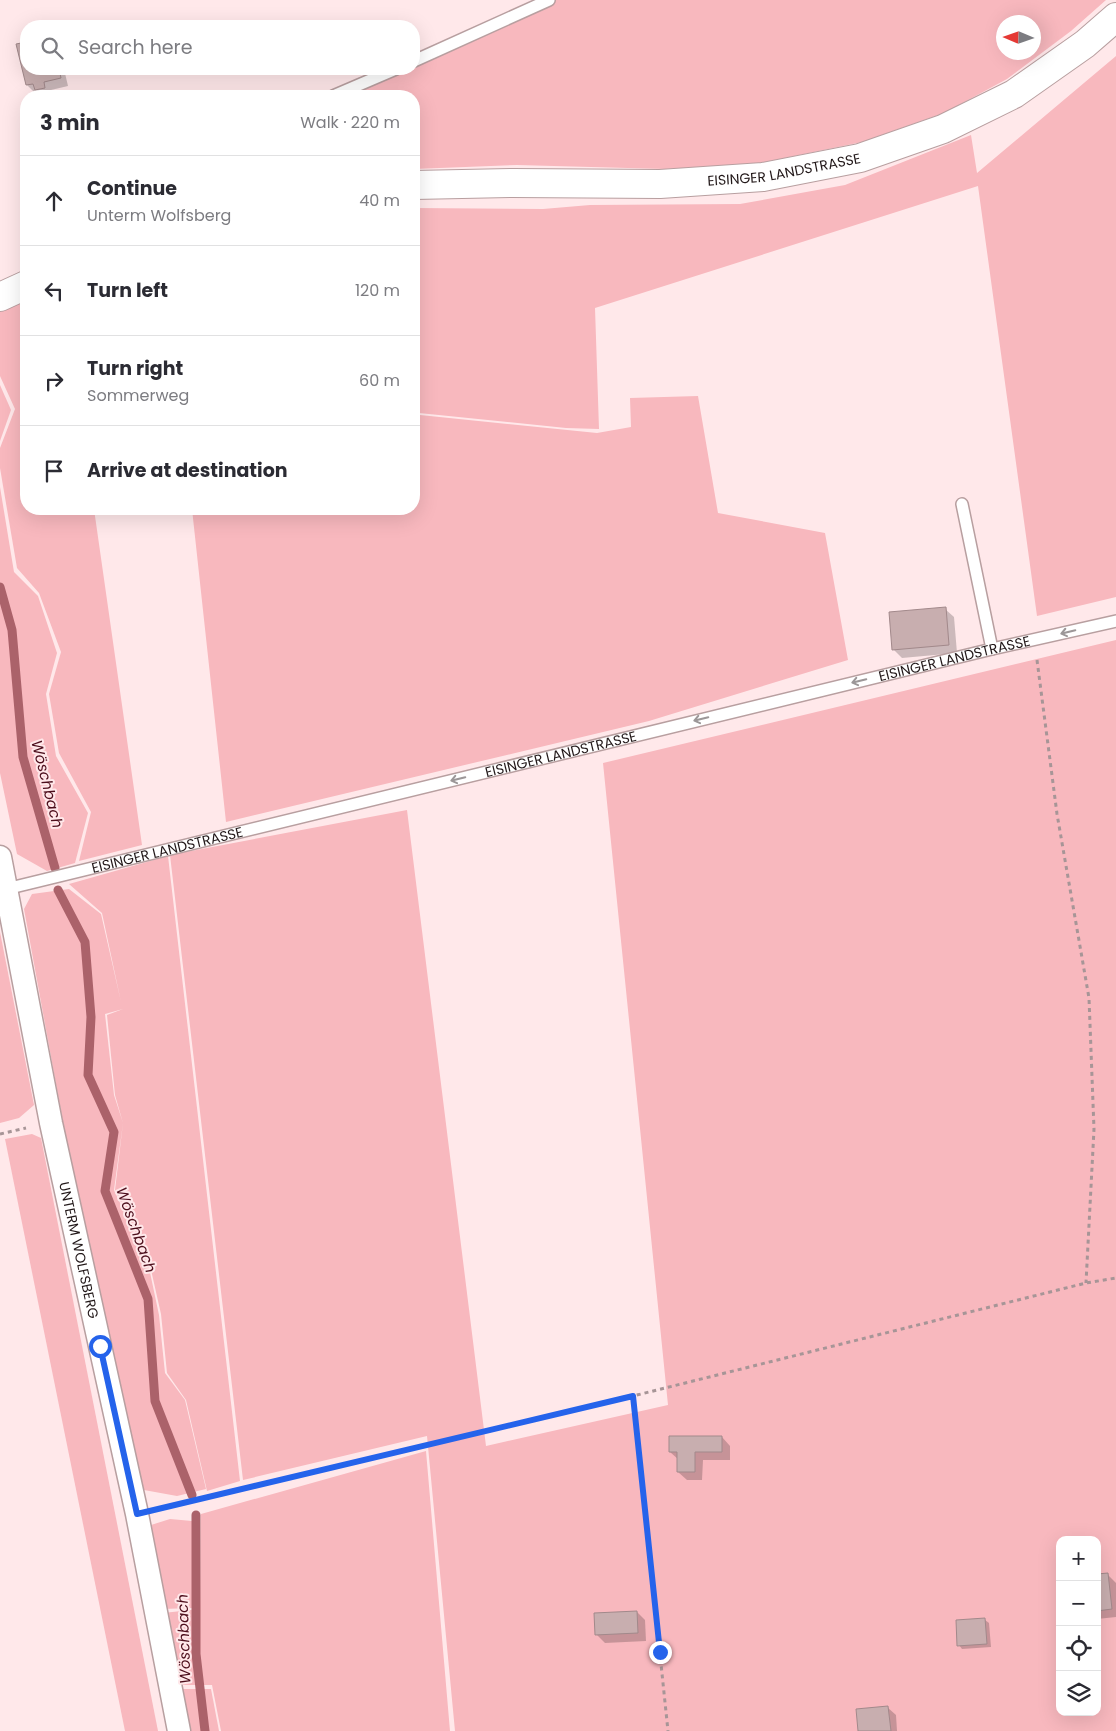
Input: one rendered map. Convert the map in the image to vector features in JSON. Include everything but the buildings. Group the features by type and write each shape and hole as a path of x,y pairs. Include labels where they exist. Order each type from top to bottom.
{"main road":[{"name":"EISINGER LANDSTRASSE","path":"420,185 679,183 763,177 860,158 943,130 1014,94 1085,44 1116,17"},
{"path":"0,297 20,288"}],"street":[{"name":"UNTERM WOLFSBERG","path":"0,857 51,1123 137,1514 179,1731"}],"lane":[{"path":"420,58 549,0"},
{"path":"347,90 382,75"},
{"path":"962,504 992,648"},
{"name":"EISINGER LANDSTRASSE","path":"6,888 992,648 1116,621"}],"path":[{"path":"1035,639 1057,814 1089,998 1094,1129 1086,1283"},
{"path":"137,1514 633,1396 1086,1283 1116,1278"},
{"path":"633,1396 668,1731"}],"shaded area":[{"path":"556,0 1106,0 1071,31 1041,54 1041,15 996,15 996,60 1032,60 1007,79 944,113 862,142 756,164 665,169 517,165 420,169 420,90 353,90 389,75 420,75 420,61"},
{"path":"1116,56 1116,597 1037,616 978,186 595,308 599,429 566,428 420,413 420,208 543,209 590,205 740,204 845,185 971,135 977,173"},
{"path":"20,301 20,515 95,515 142,845 79,861 91,812 59,753 49,694 61,652 39,593 17,568 0,468 0,448 15,409 0,376 0,312"},
{"path":"0,385 11,410 0,441"},
{"path":"698,396 718,513 825,533 848,660 649,721 226,822 193,515 420,515 420,415 597,433 631,427 630,398"},
{"path":"0,487 14,572 38,596 57,653 46,694 56,756 88,813 75,863 47,871 17,854 0,773"},
{"path":"1116,640 1116,1731 455,1731 427,1436 243,1480 170,855 407,810 486,1446 668,1405 603,763"},
{"path":"168,856 240,1481 207,1491 186,1400 167,1373 161,1314 149,1261 115,1190 123,1123 114,1190 148,1263 159,1315 165,1373 185,1400 206,1489 177,1496 144,1490 124,1428 62,1117 24,909 32,894 69,889 101,914 121,1002 102,913 69,884","holes":["123,1009 107,1015 115,1095 123,1123 114,1095 105,1014"]},
{"path":"0,932 34,1105 19,1118 0,1123"},
{"path":"32,1134 41,1138 158,1731 125,1731 5,1139"},
{"path":"426,1451 450,1731 221,1731 212,1685 175,1685 163,1613 200,1609 201,1514"},
{"path":"170,1519 192,1521 193,1608 162,1609 151,1562 151,1525"},
{"path":"181,1689 211,1689 219,1731 189,1731"}],"waterway":[{"name":"Wöschbach","path":"0,587 12,630 23,757 55,868"},
{"name":"Wöschbach","path":"58,890 85,942 91,1017 88,1075 114,1132 105,1191 148,1299 155,1401 192,1495"},
{"name":"Wöschbach","path":"196,1515 196,1654 205,1731"}],"route":[{"path":"100,1346 137,1514 633,1396 660,1652"}]}
